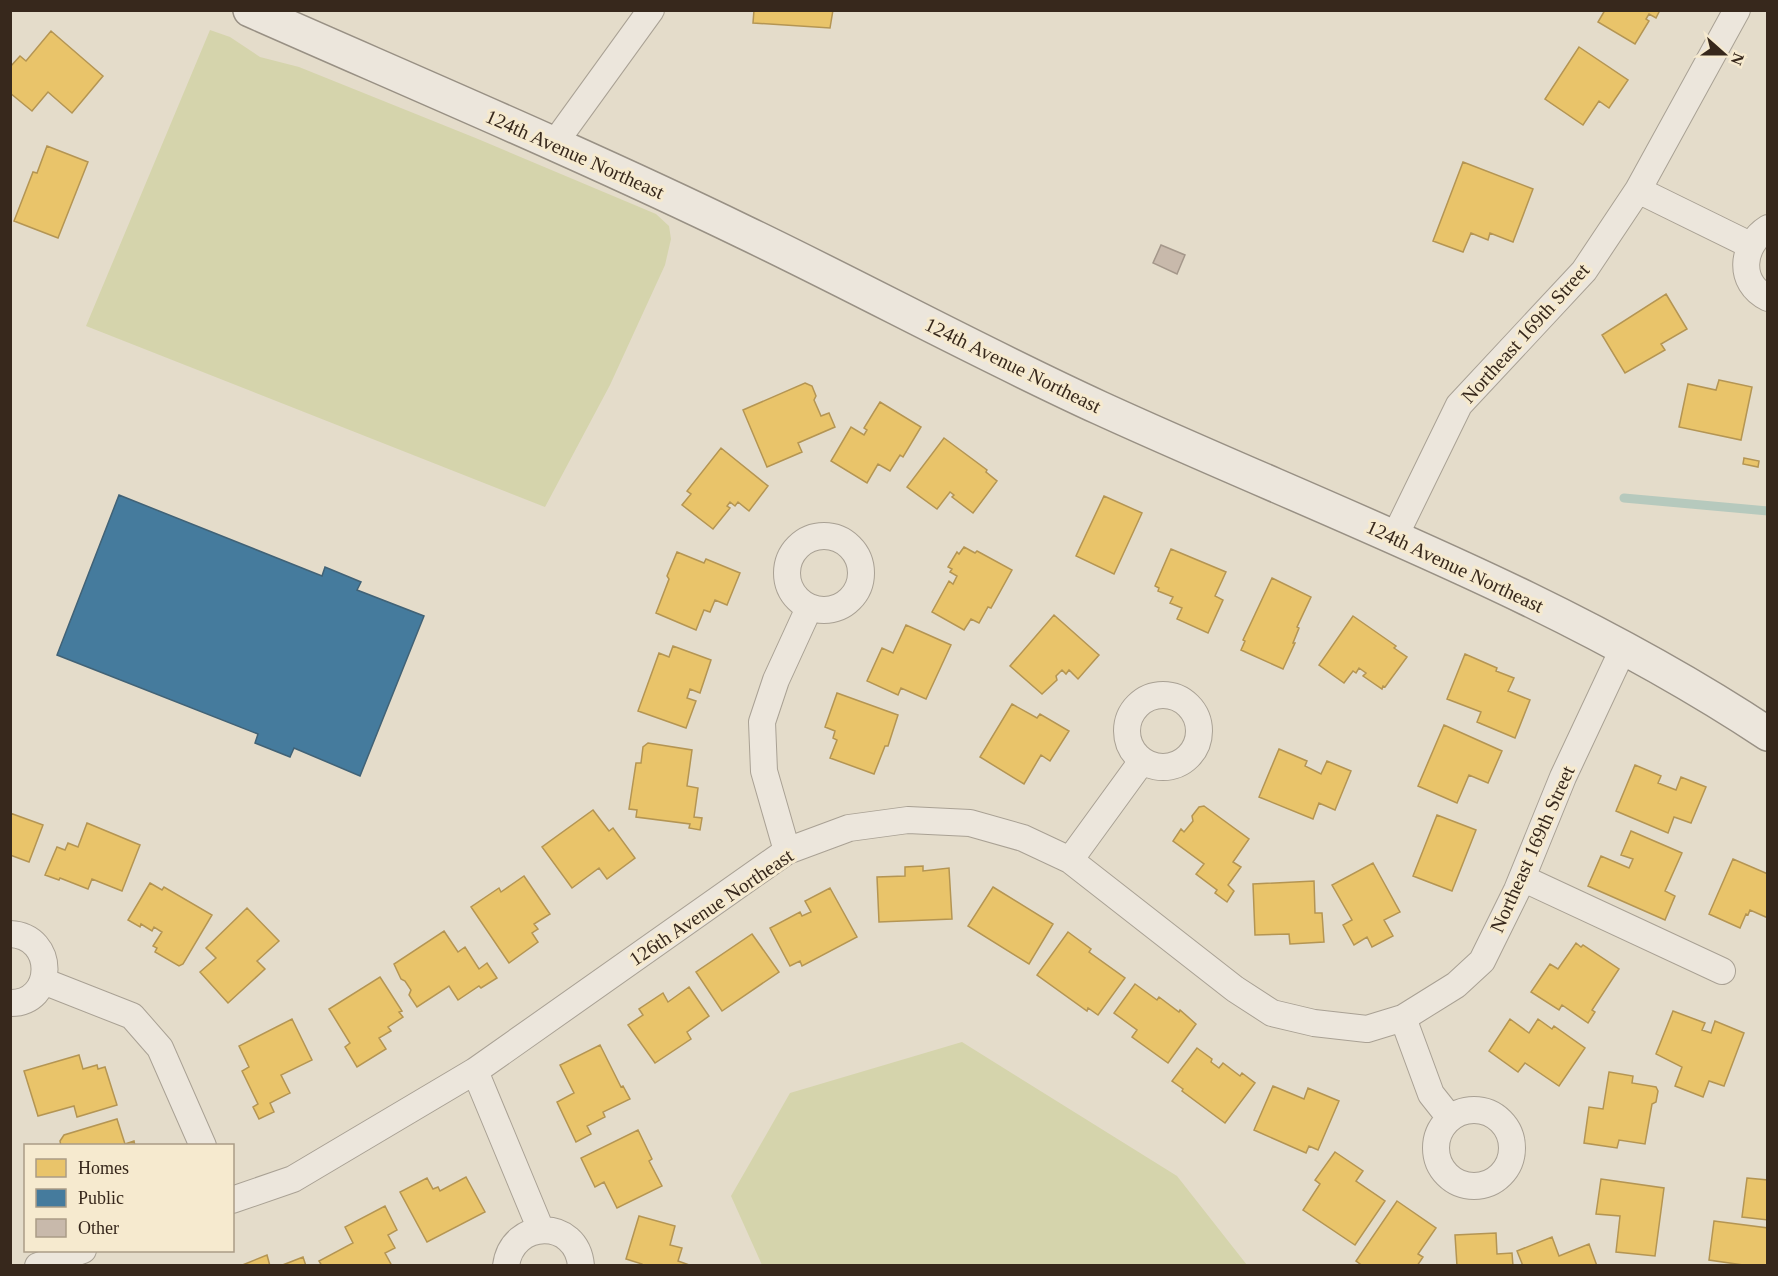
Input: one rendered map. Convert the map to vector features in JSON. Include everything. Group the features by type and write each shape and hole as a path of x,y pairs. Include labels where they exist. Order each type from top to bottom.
{"street":[{"name":"124th Avenue Northeast","path":"250,10 554,144 743,231 1099,407 1395,536 1624,647 1715,699 1767,734"},
{"path":"554,144 651,10"},
{"name":"Northeast 169th Street","path":"1395,536 1458,405 1584,271 1638,190 1737,10"},
{"path":"1638,190 1759,236 1746,259 1747,273 1753,286 1767,298"},
{"path":"787,851 764,771 762,722 776,680 809,608"},
{"name":"Northeast 169th Street","path":"1402,1018 1456,985 1482,961 1522,878 1563,777 1624,647"},
{"path":"1070,860 1142,761"},
{"name":"126th Avenue Northeast","path":"234,1199 292,1179 475,1071 787,851 849,828 908,820 970,823 1023,838 1070,860 1235,989 1272,1012 1314,1023 1367,1029 1402,1018"},
{"path":"1522,878 1722,971"},
{"path":"10,934 29,939 38,947 44,957 46,969 37,992 27,1000 10,1003"},
{"path":"43,981 132,1016 160,1048 202,1144"},
{"path":"1402,1018 1431,1094 1450,1119"},
{"path":"475,1071 541,1230"},
{"path":"506,1266 510,1251 517,1240 528,1233 541,1230 554,1231 566,1237 575,1246 581,1266"},
{"path":"38,1266 79,1252"}],"green space":[{"path":"210,30 230,37 260,57 299,67 656,214 669,226 671,239 665,265 610,385 545,507 86,326"},
{"path":"962,1042 1177,1176 1247,1265 762,1265 731,1196 790,1093"}],"building: Homes":[{"path":"754,10 833,10 830,28 753,23"},
{"path":"1605,10 1660,10 1656,18 1649,14 1646,19 1649,21 1635,44 1598,22"},
{"path":"51,31 103,76 72,113 48,92 32,111 10,93 10,67 20,56 26,61"},
{"path":"1579,47 1628,80 1609,108 1599,101 1583,125 1545,99"},
{"path":"47,146 88,162 58,238 14,221 33,172 37,173"},
{"path":"1463,162 1533,189 1513,242 1490,233 1488,240 1471,233 1463,252 1433,241"},
{"path":"1666,294 1687,329 1661,344 1665,350 1625,373 1602,335"},
{"path":"1719,380 1752,387 1741,440 1679,427 1688,384 1716,390"},
{"path":"805,383 812,386 816,396 814,400 821,416 829,413 835,427 798,443 802,452 767,467 743,410"},
{"path":"880,402 921,427 903,457 900,455 890,471 878,464 867,483 831,461 851,427 864,435 867,430 864,428"},
{"path":"944,438 987,470 986,472 997,481 973,513 952,497 954,495 950,492 937,509 907,487"},
{"path":"721,448 768,486 749,511 738,502 735,506 730,502 727,506 730,508 713,529 682,505 691,494 687,491"},
{"path":"1744,458 1759,461 1758,467 1743,464"},
{"path":"1104,496 1142,513 1114,574 1076,556"},
{"path":"964,547 975,553 977,551 1012,570 991,608 988,607 979,623 971,619 964,630 932,612 949,581 953,584 957,576 950,572 952,569 948,567 957,552 959,554"},
{"path":"1171,549 1226,572 1215,596 1223,600 1208,633 1177,619 1182,608 1170,603 1173,597 1158,591 1159,588 1155,586"},
{"path":"677,552 704,563 706,559 740,573 727,605 715,600 710,612 704,610 696,630 656,613"},
{"path":"1272,578 1311,597 1297,627 1299,628 1293,643 1295,643 1283,669 1241,650 1245,641 1243,640"},
{"path":"1054,615 1099,655 1078,679 1069,670 1066,674 1062,670 1056,676 1057,680 1042,694 1010,666"},
{"path":"1353,616 1396,646 1394,648 1407,657 1382,689 1363,676 1366,673 1359,668 1356,673 1353,671 1344,683 1319,665"},
{"path":"906,625 951,645 926,699 901,688 898,695 867,681 882,648 893,653"},
{"path":"673,646 711,660 700,693 690,689 687,698 696,701 686,728 638,711 659,653 669,657"},
{"path":"1465,654 1514,678 1508,691 1530,700 1515,738 1477,722 1481,712 1447,699"},
{"path":"837,693 898,715 888,746 885,746 874,774 830,758 837,740 833,738 835,731 825,727"},
{"path":"1012,704 1037,718 1040,714 1069,731 1050,761 1041,755 1024,784 980,757"},
{"path":"1444,725 1502,751 1488,783 1469,775 1457,803 1418,786"},
{"path":"648,743 692,750 687,786 698,788 694,817 702,818 700,830 689,828 690,824 636,817 637,810 629,809 636,763 641,763 643,747"},
{"path":"1279,749 1307,761 1305,766 1321,774 1327,761 1351,771 1335,810 1319,803 1313,819 1259,797"},
{"path":"1635,765 1661,776 1658,783 1676,790 1681,777 1706,787 1691,823 1674,817 1668,833 1616,811"},
{"path":"1204,806 1249,839 1233,862 1241,867 1228,885 1234,891 1227,902 1215,893 1217,890 1196,874 1204,864 1173,841 1181,829 1184,832 1193,821 1192,816 1199,807"},
{"path":"593,810 609,831 613,828 635,858 607,879 599,868 572,888 542,847"},
{"path":"10,813 43,825 29,862 10,855"},
{"path":"1437,815 1476,830 1452,891 1413,876"},
{"path":"87,823 140,845 122,891 92,879 88,889 45,875 57,847 65,850 68,843 78,847"},
{"path":"1631,831 1682,853 1665,891 1675,896 1665,920 1588,886 1601,856 1629,868 1633,859 1621,855"},
{"path":"1733,859 1768,874 1768,918 1750,910 1740,928 1709,914"},
{"path":"1373,863 1400,912 1384,920 1393,936 1372,947 1367,937 1354,945 1343,925 1352,920 1332,885"},
{"path":"923,866 923,871 949,868 952,919 879,922 877,877 905,876 905,867"},
{"path":"524,876 550,914 534,924 538,929 532,933 538,942 509,963 471,907 499,888 501,892"},
{"path":"1314,881 1315,913 1322,913 1324,942 1290,944 1289,934 1255,935 1253,884"},
{"path":"150,883 162,890 164,887 212,915 183,964 179,966 155,952 157,948 153,946 162,932 154,927 152,931 141,924 140,927 128,920"},
{"path":"993,887 1053,924 1029,964 968,926"},
{"path":"830,888 857,937 802,966 800,961 790,966 770,928 800,912 802,916 811,912 805,901"},
{"path":"247,908 279,941 257,961 265,969 228,1003 200,972 216,958 206,948"},
{"path":"444,931 458,952 465,947 479,969 487,963 497,978 481,988 479,986 458,1000 449,986 417,1007 409,995 411,990 401,979 394,964"},
{"path":"1068,932 1091,949 1089,952 1125,978 1098,1015 1088,1008 1087,1011 1037,975"},
{"path":"752,934 779,972 722,1011 696,972"},
{"path":"1576,943 1581,947 1583,945 1619,969 1592,1010 1595,1012 1588,1023 1562,1005 1559,1010 1531,992 1550,964 1558,969"},
{"path":"380,977 402,1011 399,1012 403,1017 388,1027 391,1031 379,1038 386,1049 357,1067 345,1047 350,1043 329,1009"},
{"path":"1135,984 1157,1000 1159,997 1179,1012 1180,1010 1196,1024 1168,1063 1132,1037 1137,1030 1114,1013"},
{"path":"689,987 709,1016 687,1032 691,1039 655,1063 628,1025 643,1015 639,1009 663,993 668,1002"},
{"path":"1673,1011 1705,1023 1702,1030 1711,1033 1715,1021 1744,1033 1724,1086 1709,1081 1703,1097 1675,1086 1682,1067 1656,1054"},
{"path":"292,1019 312,1060 281,1075 290,1093 270,1103 274,1112 259,1119 253,1107 258,1104 242,1071 249,1067 239,1046"},
{"path":"1510,1019 1529,1033 1538,1019 1552,1029 1554,1026 1585,1048 1559,1086 1525,1063 1518,1072 1489,1051"},
{"path":"600,1045 621,1087 623,1086 630,1099 603,1112 605,1117 587,1126 591,1134 576,1142 557,1102 574,1093 560,1065"},
{"path":"1197,1048 1212,1059 1211,1062 1219,1068 1223,1063 1240,1076 1242,1073 1255,1083 1225,1123 1172,1081"},
{"path":"79,1055 83,1069 97,1065 98,1069 105,1067 117,1105 77,1117 74,1106 38,1116 24,1071"},
{"path":"1609,1072 1633,1076 1632,1083 1656,1087 1658,1091 1656,1102 1652,1104 1645,1144 1619,1140 1617,1148 1584,1143 1589,1107 1603,1109"},
{"path":"1273,1086 1304,1099 1308,1088 1339,1101 1318,1150 1309,1146 1306,1153 1254,1130"},
{"path":"117,1119 125,1144 61,1144 64,1135"},
{"path":"638,1130 652,1159 649,1161 662,1186 617,1208 604,1182 595,1187 581,1158"},
{"path":"1335,1152 1363,1171 1356,1181 1385,1201 1355,1245 1303,1210 1320,1184 1315,1180"},
{"path":"466,1177 485,1212 427,1242 400,1192 427,1178 433,1189 438,1187 440,1191"},
{"path":"1747,1178 1768,1180 1768,1220 1742,1217"},
{"path":"1601,1179 1664,1188 1655,1256 1616,1252 1620,1216 1596,1214"},
{"path":"1397,1201 1436,1228 1418,1254 1423,1257 1417,1266 1363,1266 1356,1261"},
{"path":"385,1206 397,1230 388,1235 395,1248 385,1253 392,1266 322,1266 319,1261 353,1243 345,1227"},
{"path":"639,1216 675,1226 670,1245 682,1248 678,1261 692,1266 642,1266 642,1264 626,1259"},
{"path":"1714,1221 1768,1228 1768,1266 1750,1266 1709,1260"},
{"path":"1496,1233 1497,1254 1512,1253 1513,1266 1457,1266 1455,1235"},
{"path":"1552,1237 1559,1256 1589,1244 1597,1266 1523,1266 1517,1251"},
{"path":"267,1255 270,1266 240,1266"},
{"path":"303,1257 306,1266 280,1266"}],"building: Public":[{"path":"119,495 322,576 325,567 361,582 357,590 424,616 360,776 294,748 290,757 255,743 258,734 57,655"}],"building: Other":[{"path":"1161,245 1185,255 1177,274 1153,263"}],"waterway":[{"path":"1624,498 1768,511"}]}
